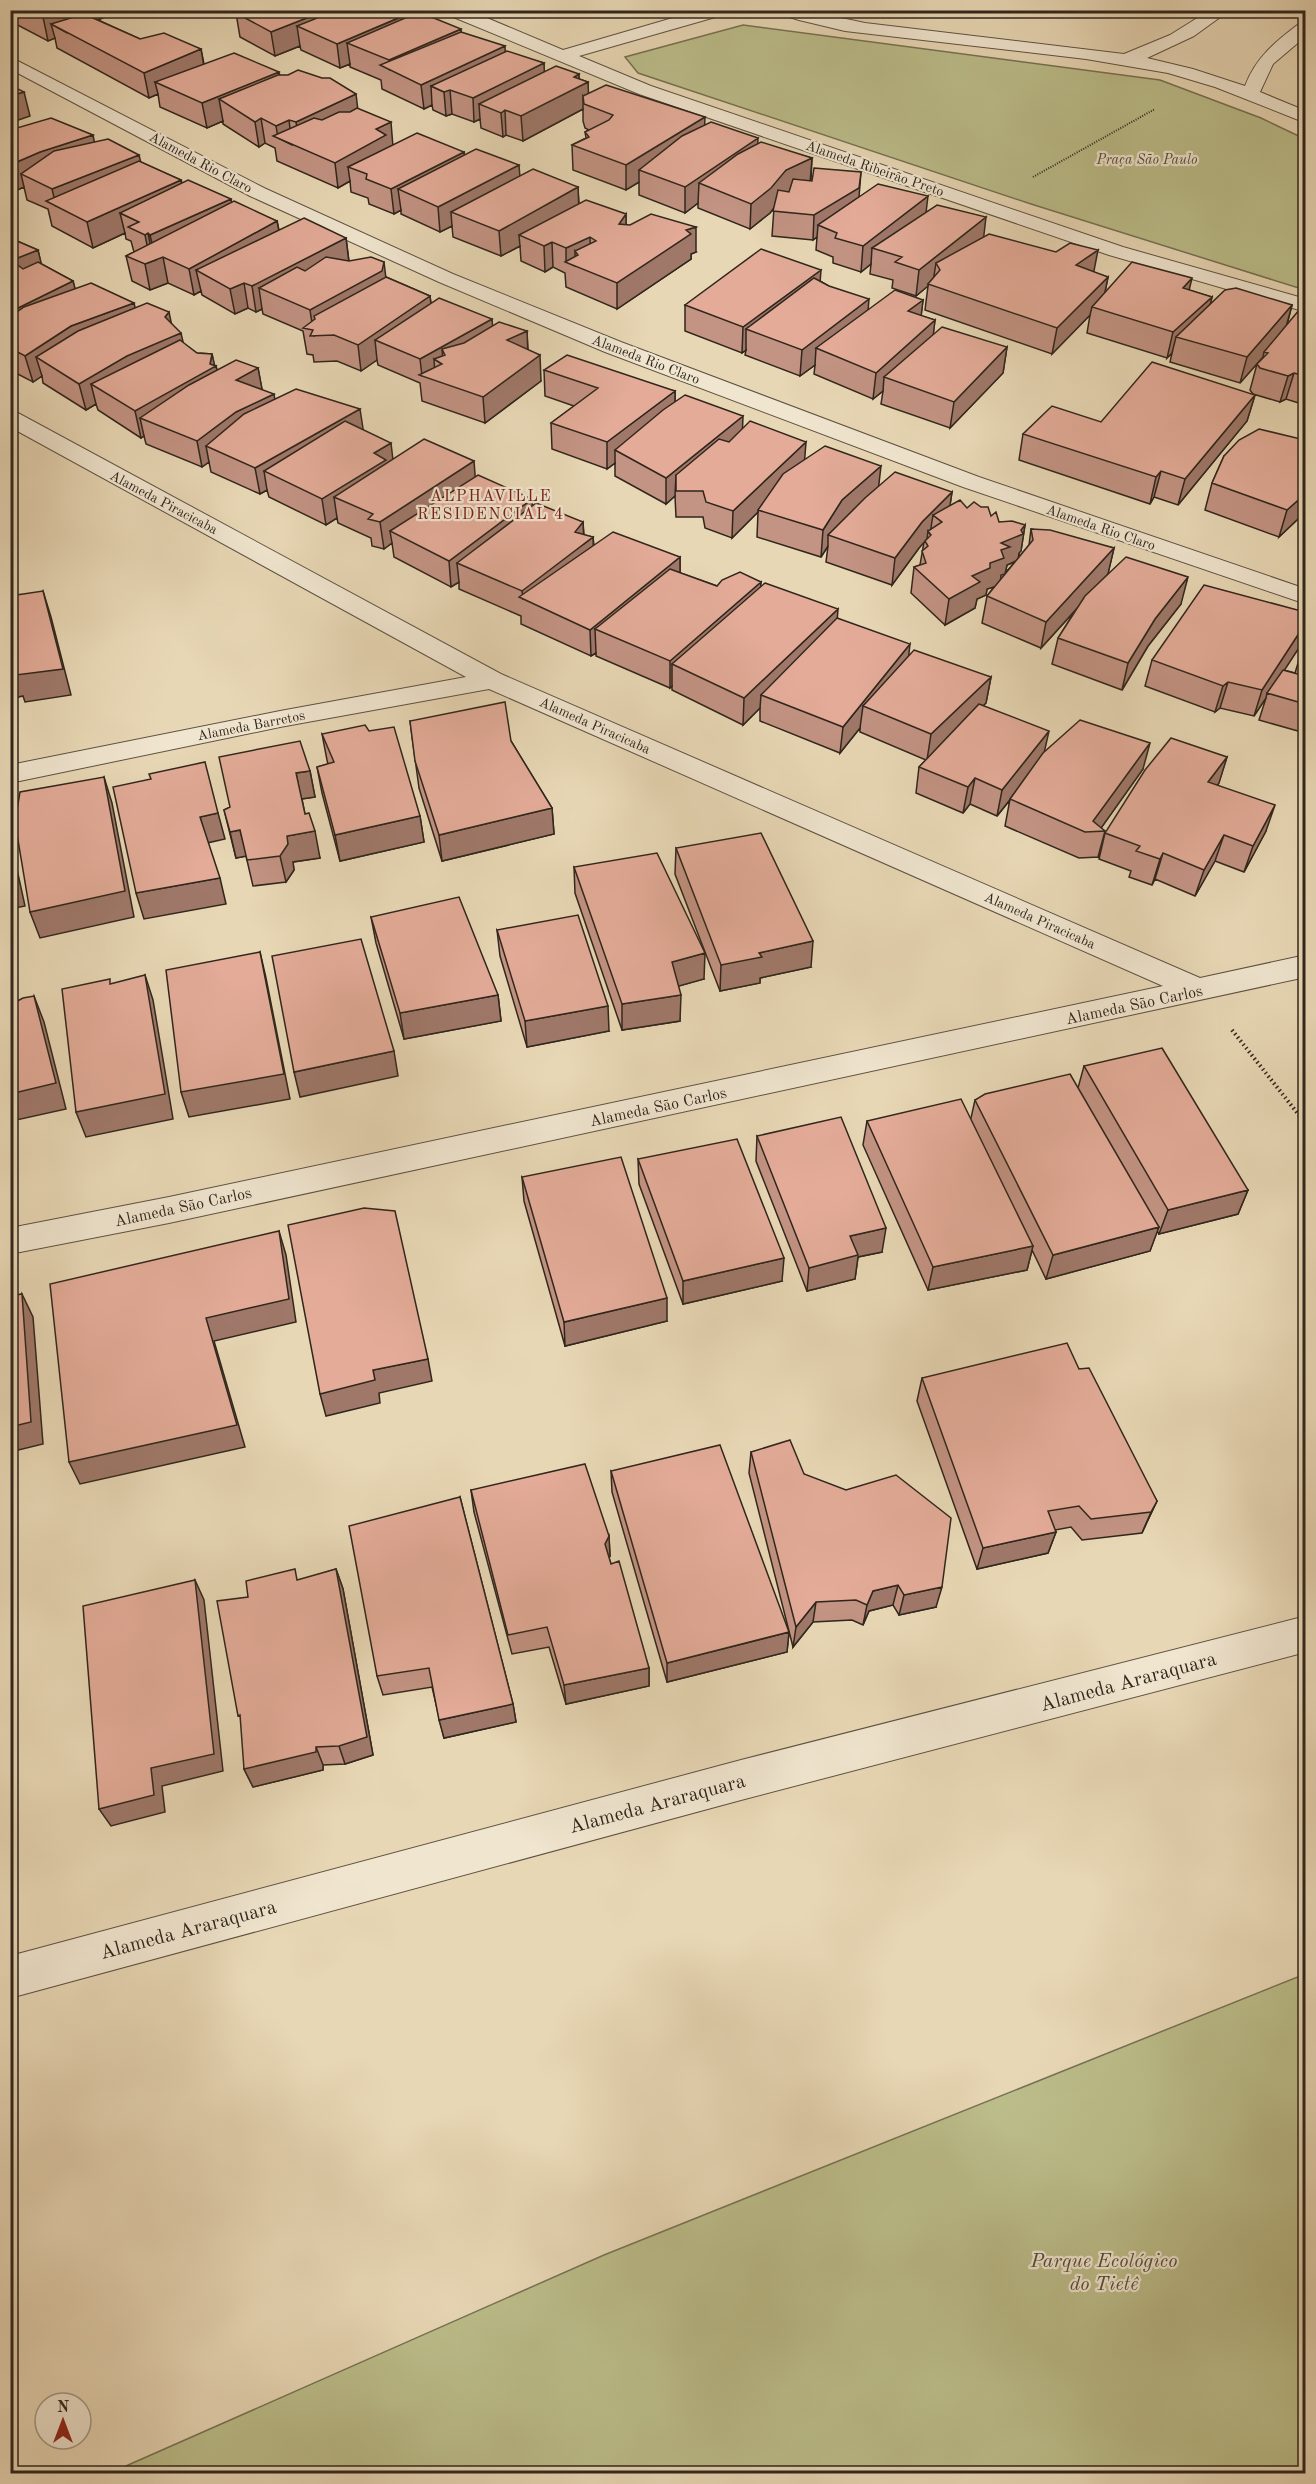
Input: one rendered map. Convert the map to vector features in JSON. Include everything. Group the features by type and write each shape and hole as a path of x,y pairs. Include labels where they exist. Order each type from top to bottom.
{"street":[{"name":"Alameda Ribeirão Preto","path":"452,10 645,90 1105,247 1305,306"},
{"path":"561,56 720,10"},
{"path":"786,10 820,20 1126,59 1170,68 1251,93 1305,118"},
{"path":"1126,59 1157,50 1190,33 1222,10"},
{"path":"1251,93 1259,70 1271,52 1302,22"},
{"name":"Alameda Rio Claro","path":"10,62 257,192 446,278 613,347 971,482 1305,597"},
{"name":"Alameda Piracicaba","path":"10,418 492,680 1200,990"},
{"path":"10,442 43,436"},
{"name":"Alameda Barretos","path":"10,774 280,719 492,680"},
{"name":"Alameda São Carlos","path":"10,1241 169,1210 1305,966"},
{"name":"Alameda Araraquara","path":"10,1977 730,1783 1305,1634"}],"path":[{"path":"1031,178 1208,79"},
{"path":"1200,990 1305,1124"}],"green space":[{"name":"Praça São Paulo","path":"743,25 1160,80 1261,118 1305,139 1305,290 1031,204 638,73 625,57"},
{"name":"Parque Ecológico do Tietê","path":"1305,1974 1305,2473 110,2473 604,2255"}],"building":[{"path":"30,10 58,10 43,17"},
{"path":"243,10 327,10 271,32 236,13"},
{"path":"337,10 417,10 337,44 297,26"},
{"path":"419,12 461,29 389,60 347,43"},
{"path":"84,14 140,39 164,33 201,49 144,73 51,24"},
{"path":"461,32 505,46 421,85 380,65"},
{"path":"507,51 544,63 473,98 450,90 444,92 431,86"},
{"path":"234,53 279,72 202,103 155,82"},
{"path":"556,66 579,74 574,77 588,82 521,116 505,110 501,113 479,104"},
{"path":"298,70 322,78 330,78 356,94 296,122 289,120 276,126 261,118 255,122 219,99 278,75 288,75"},
{"path":"10,85 24,92 10,96"},
{"path":"606,85 705,117 626,165 572,145 589,137 585,132 609,120 613,115 584,104 583,96"},
{"path":"357,108 391,122 376,129 386,135 335,163 273,136 314,118 322,120 339,112 350,112"},
{"path":"51,118 93,135 40,152 10,165 10,130"},
{"path":"711,122 758,138 685,187 639,170 682,136"},
{"path":"417,133 464,152 391,189 366,179 367,174 348,167"},
{"path":"108,139 139,155 52,189 21,174 54,151"},
{"path":"761,142 812,158 786,170 771,188 751,204 699,183 738,154"},
{"path":"476,149 519,165 438,207 398,189"},
{"path":"139,161 181,180 87,222 46,201"},
{"path":"814,168 861,172 859,188 814,215 773,211 778,190 789,192 793,179 812,181"},
{"path":"533,169 578,187 499,231 451,212"},
{"path":"188,180 231,199 150,235 128,227 139,222 120,213"},
{"path":"878,184 928,196 863,246 835,238 837,233 818,225"},
{"path":"586,200 626,214 619,224 630,225 651,214 696,227 686,230 691,234 617,283 565,262 578,255 575,251 596,241 590,237 566,248 552,242 544,246 519,235"},
{"path":"234,201 277,221 189,269 163,257 145,264 126,256"},
{"path":"937,205 986,217 919,270 895,262 902,257 872,248"},
{"path":"304,218 346,238 252,286 244,283 230,289 196,270"},
{"path":"989,234 1056,252 1070,243 1098,250 1076,265 1108,277 1057,328 928,284 940,270 936,263"},
{"path":"10,238 38,250 10,261"},
{"path":"761,249 821,270 743,327 685,305"},
{"path":"326,257 349,261 371,257 384,262 382,271 310,310 259,288 297,267 305,271"},
{"path":"38,262 73,281 10,312 10,265 15,263 23,269"},
{"path":"1132,262 1192,278 1183,288 1212,297 1173,332 1092,307"},
{"path":"386,277 430,296 358,345 334,335 310,336 313,330 303,328 315,319 314,316"},
{"path":"814,278 829,286 869,299 802,350 746,329"},
{"path":"91,283 134,303 71,326 25,356 10,348 10,317 24,307"},
{"path":"1236,288 1292,305 1247,357 1176,337 1225,290"},
{"path":"895,290 923,300 908,311 935,320 876,373 816,348"},
{"path":"439,298 492,319 420,359 375,340"},
{"path":"147,303 169,312 165,317 181,333 127,356 79,384 36,357 78,331"},
{"path":"1300,309 1305,311 1305,376 1294,373 1288,376 1260,368 1257,364 1268,353 1264,352"},
{"path":"499,322 527,331 507,340 540,355 483,397 419,375 442,364 434,359 445,355 442,349 464,343"},
{"path":"942,327 1007,347 954,402 884,377"},
{"path":"180,340 197,353 212,354 210,364 216,366 135,411 91,384"},
{"path":"567,355 675,391 607,442 551,423 598,388 544,370"},
{"path":"236,360 258,368 236,380 274,394 236,412 197,441 140,418 189,385"},
{"path":"1152,362 1255,395 1185,479 1161,471 1156,477 1023,434 1052,406 1101,422"},
{"path":"296,389 360,409 255,468 206,446 244,414"},
{"path":"685,395 743,416 666,478 615,450 663,410"},
{"path":"345,421 391,443 374,453 386,460 322,499 264,471"},
{"path":"750,421 806,442 733,511 706,502 703,491 676,491 676,475 719,439 729,442"},
{"path":"1259,429 1305,440 1305,494 1287,510 1212,483 1224,456 1239,440"},
{"path":"424,439 474,461 380,522 368,519 373,514 334,497"},
{"path":"825,446 881,466 842,500 823,530 758,510 783,474"},
{"path":"895,472 952,492 922,522 895,558 828,535 865,498"},
{"path":"478,475 532,499 449,561 390,531"},
{"path":"960,500 967,508 974,502 981,507 988,507 991,516 996,512 999,522 1012,521 1025,525 1021,530 1023,534 1001,543 1010,547 1001,550 1004,558 990,563 990,568 972,576 980,582 949,599 914,567 926,563 922,551 928,546 925,541 931,535 928,531 942,522 933,515"},
{"path":"536,503 583,522 575,532 593,537 522,591 457,563"},
{"path":"1031,529 1050,530 1114,548 1046,622 987,596 1033,540"},
{"path":"613,532 680,557 590,630 519,597"},
{"path":"1126,557 1188,577 1155,619 1128,663 1058,638 1085,596"},
{"path":"670,569 717,586 722,580 740,572 761,582 670,661 595,629"},
{"path":"765,583 838,609 744,698 672,664"},
{"path":"1204,585 1305,612 1305,624 1262,690 1228,682 1223,686 1152,660"},
{"path":"43,591 63,669 16,675 16,669 10,671 10,596"},
{"path":"837,618 910,644 843,727 761,695"},
{"path":"914,650 991,677 931,734 863,706"},
{"path":"1283,670 1305,676 1305,704 1267,693"},
{"path":"505,702 511,741 552,808 439,835 415,761 410,721"},
{"path":"979,704 1049,731 1002,790 975,778 968,787 919,767"},
{"path":"1080,720 1150,743 1093,821 1105,831 1085,832 1010,799 1043,753"},
{"path":"365,725 369,731 394,727 420,816 335,835 317,767 334,762 322,734"},
{"path":"1171,738 1227,757 1208,782 1275,805 1253,846 1224,835 1204,870 1163,853 1160,859 1136,851 1140,846 1105,833 1145,770"},
{"path":"300,741 310,771 296,773 305,814 309,813 315,831 287,836 288,844 280,856 247,860 240,830 230,832 224,810 230,807 219,757"},
{"path":"205,762 218,813 200,817 220,878 136,893 113,787 151,779 149,774"},
{"path":"104,777 125,891 30,912 15,822 20,792"},
{"path":"761,833 813,941 759,953 762,957 721,965 676,848"},
{"path":"657,853 705,953 672,962 681,995 622,1004 574,867"},
{"path":"10,857 16,880 10,881"},
{"path":"459,897 498,995 400,1013 371,917"},
{"path":"578,915 608,1006 525,1021 497,930"},
{"path":"361,939 394,1051 294,1072 272,956"},
{"path":"260,952 284,1074 181,1092 166,970"},
{"path":"145,975 165,1094 76,1112 62,989 110,979 110,984"},
{"path":"34,996 56,1083 10,1094 10,1005 23,998"},
{"path":"1162,1048 1248,1190 1168,1210 1084,1066"},
{"path":"1070,1074 1159,1227 1053,1255 975,1100 985,1094"},
{"path":"961,1099 1033,1246 933,1267 867,1121"},
{"path":"841,1117 886,1228 850,1236 858,1255 809,1268 757,1136"},
{"path":"737,1139 784,1258 683,1281 638,1159"},
{"path":"621,1157 667,1298 564,1322 522,1177"},
{"path":"364,1208 395,1211 428,1359 373,1370 375,1380 320,1394 288,1225"},
{"path":"279,1231 289,1299 206,1318 237,1425 69,1462 50,1284"},
{"path":"22,1294 31,1422 10,1427 10,1296"},
{"path":"1067,1343 1079,1369 1089,1368 1157,1501 1151,1512 1091,1519 1079,1506 1048,1511 1056,1532 983,1548 922,1378"},
{"path":"790,1440 804,1474 846,1490 896,1475 951,1518 942,1587 904,1595 898,1585 873,1591 867,1605 856,1600 816,1602 796,1627 751,1452"},
{"path":"720,1445 789,1632 667,1663 611,1471"},
{"path":"585,1464 609,1536 605,1544 611,1564 619,1561 649,1668 564,1685 547,1627 508,1635 471,1490"},
{"path":"460,1497 513,1704 439,1720 429,1668 377,1676 349,1526"},
{"path":"295,1569 297,1580 336,1569 367,1737 339,1746 316,1747 316,1752 244,1769 240,1715 238,1716 217,1601 248,1597 246,1581"},
{"path":"195,1580 214,1754 151,1768 154,1795 99,1809 83,1606"}],"district":[{"name":"ALPHAVILLE RESIDENCIAL 4","path":"491,504"}]}
